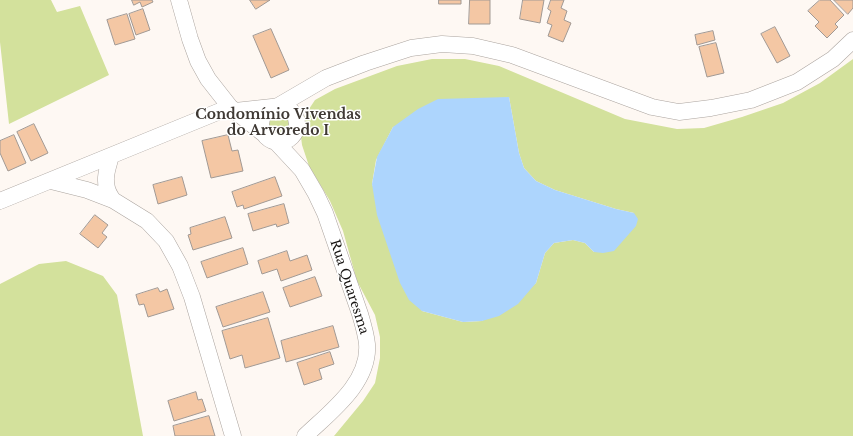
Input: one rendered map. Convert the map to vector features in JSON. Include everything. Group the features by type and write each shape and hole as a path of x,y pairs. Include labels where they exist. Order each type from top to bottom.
{"street":[{"name":"Rua Quaresma","path":"179,0 198,61 208,79 232,109 269,138 302,170 316,194 325,213 360,314 367,346 366,362 353,388 342,401 305,436"},
{"path":"0,202 232,109 275,107 284,107 290,110 295,115 297,127 290,138 282,141 269,138 261,126 262,119 266,112 275,107 326,78 411,48 442,44 473,46 512,55 652,107 679,112 711,108 751,100 797,82 833,60 853,40"},
{"path":"295,115 326,78"},
{"name":"Rua Quaresma","path":"294,132 302,170"},
{"path":"112,156 107,170 106,179 107,188 112,200"},
{"path":"51,181 87,190 112,200 146,221 166,241 180,266 192,297 233,436"}],"green space":[{"path":"0,0 51,0 57,12 80,6 109,75 9,124 0,42"},
{"path":"432,59 465,59 499,66 625,119 677,129 704,128 783,103 820,83 853,59 853,436 334,436 363,401 375,383 380,358 380,337 375,315 357,281 343,231 330,201 309,166 302,145 300,129 305,115 315,100 335,89 397,66","holes":["509,97 519,153 524,168 536,181 555,190 634,213 594,252 585,243 573,240 554,243 545,253 536,283 482,321 463,322 422,311 372,184 376,160 393,127"]},
{"path":"279,114 286,117 289,124 286,131 279,134 272,131 269,124 272,117"},
{"path":"66,261 103,276 117,295 143,436 0,436 0,284 39,264"}],"water":[{"path":"509,97 519,153 524,168 536,181 555,190 634,213 638,219 636,226 614,251 603,253 594,252 585,243 573,240 554,243 545,253 536,283 518,304 499,316 482,321 463,322 422,311 409,300 400,283 377,215 372,184 377,157 393,127 418,109 438,99"}],"building":[{"path":"132,0 152,0 153,2 142,7 140,2 134,5"},
{"path":"250,0 270,0 256,9"},
{"path":"439,0 461,0 461,4 439,4"},
{"path":"470,0 490,0 490,24 469,24"},
{"path":"523,0 544,0 540,23 520,19"},
{"path":"551,0 564,0 561,8 567,11 564,20 571,23 563,42 548,36 552,25 547,23 551,11 548,9"},
{"path":"820,0 830,0 844,15 835,24 838,27 827,38 815,26 819,22 808,11"},
{"path":"834,0 853,0 853,8 848,14"},
{"path":"143,9 150,30 136,35 129,14"},
{"path":"127,14 135,39 115,45 107,20"},
{"path":"775,27 790,56 777,63 761,34"},
{"path":"271,29 289,70 271,78 253,36"},
{"path":"713,31 715,40 697,45 695,35"},
{"path":"716,43 724,73 707,77 699,47"},
{"path":"34,124 48,153 31,161 17,132"},
{"path":"14,135 26,163 8,171 0,153 0,141"},
{"path":"228,135 232,151 238,150 243,171 211,178 202,141"},
{"path":"182,177 187,195 158,204 153,185"},
{"path":"275,177 282,196 244,209 243,205 237,207 232,192"},
{"path":"284,204 289,223 277,227 276,224 253,231 248,214"},
{"path":"95,215 108,225 102,233 107,237 98,248 80,234"},
{"path":"225,217 232,238 193,250 188,235 191,234 190,228"},
{"path":"243,248 248,264 207,278 201,262"},
{"path":"287,251 290,261 307,255 312,270 281,281 277,269 262,274 258,261"},
{"path":"315,277 322,296 290,307 283,288"},
{"path":"158,288 160,292 167,289 174,309 148,317 144,304 139,305 136,295"},
{"path":"263,292 270,312 223,327 216,307"},
{"path":"268,318 280,358 245,368 242,355 230,359 222,331"},
{"path":"333,326 339,347 286,362 281,341"},
{"path":"330,352 334,364 319,369 322,379 304,385 297,363"},
{"path":"196,392 198,400 202,399 206,411 174,421 168,401"},
{"path":"209,416 215,436 175,436 173,426"}],"district":[{"name":"Condomínio Vivendas do Arvoredo I","path":"278,124"}]}
